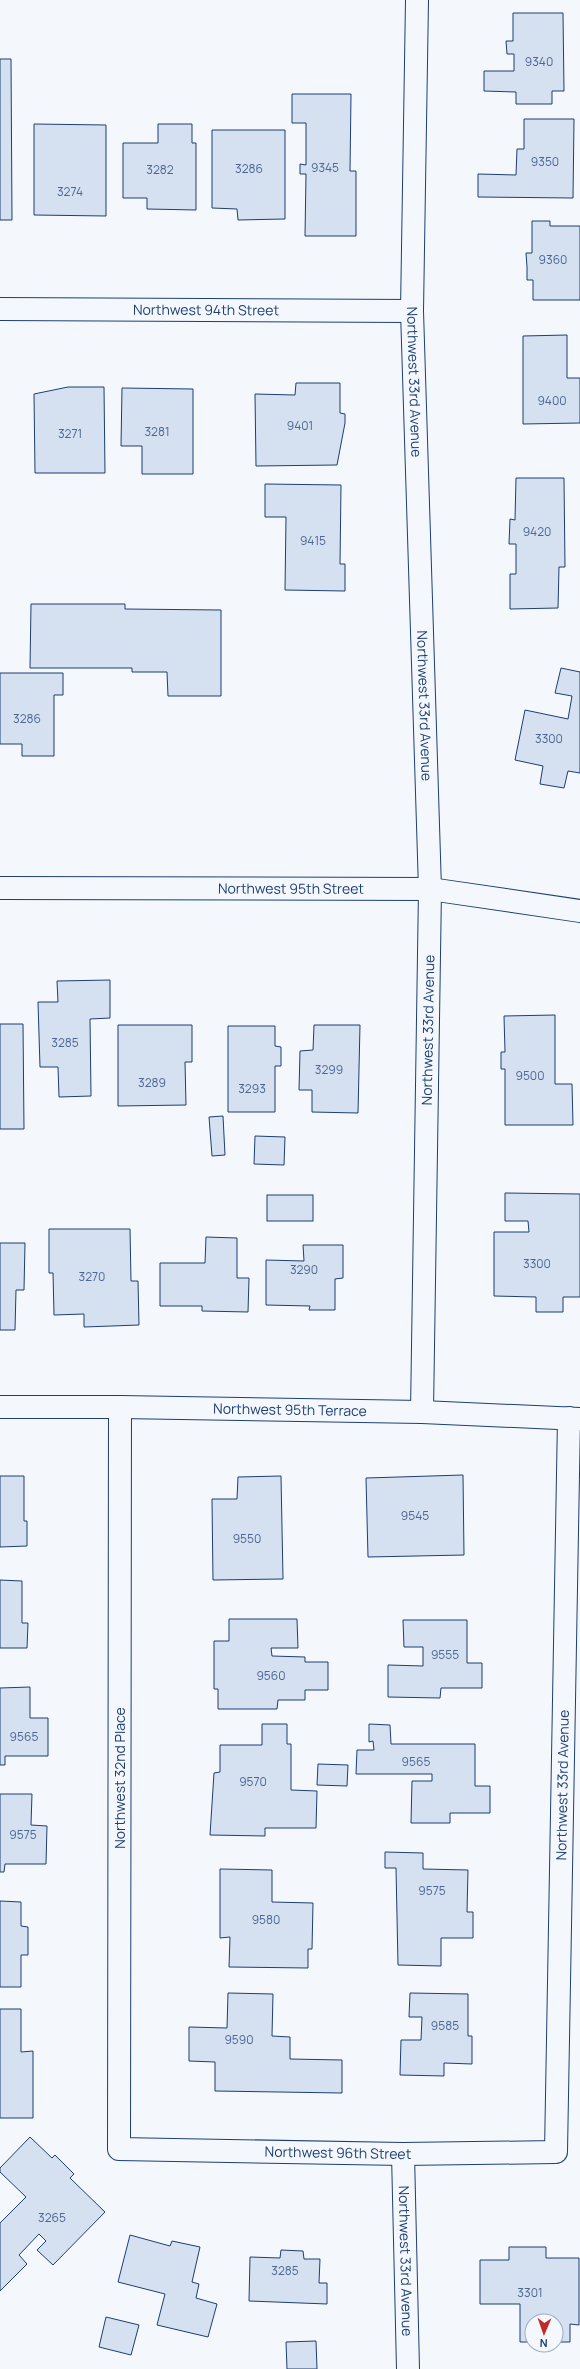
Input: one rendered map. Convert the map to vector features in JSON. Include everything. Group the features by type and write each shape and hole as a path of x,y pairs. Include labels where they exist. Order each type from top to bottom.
{"street":[{"name":"Northwest 33rd Avenue","path":"417,0 412,311 430,889 422,1412"},
{"name":"Northwest 94th Street","path":"0,309 412,311"},
{"name":"Northwest 95th Street","path":"0,888 430,889 580,911"},
{"name":"Northwest 95th Terrace","path":"0,1407 120,1407 422,1412 574,1418"},
{"name":"Northwest 32nd Place","path":"119,2149 120,1407"},
{"name":"Northwest 33rd Avenue","path":"556,2152 574,1418"},
{"name":"Northwest 96th Street","path":"119,2149 403,2154 556,2152"},
{"name":"Northwest 33rd Avenue","path":"403,2154 408,2369"}],"building":[{"path":"513,13 563,13 564,91 552,91 552,104 516,104 516,92 484,91 484,71 514,71 514,54 507,54 506,41 513,41"},
{"path":"0,59 11,59 12,220 0,220"},
{"path":"292,94 351,94 350,171 356,171 356,236 305,236 306,174 300,174 300,164 306,165 306,123 292,123"},
{"path":"524,119 574,119 573,198 478,197 478,174 516,175 517,149 524,149"},
{"path":"34,124 106,125 106,216 34,215"},
{"path":"158,124 192,124 192,143 196,143 196,210 147,209 147,198 123,198 123,143 158,143"},
{"path":"212,130 285,130 285,219 238,220 237,209 212,208"},
{"path":"532,221 550,221 550,226 580,226 580,300 533,300 533,280 527,280 526,253 532,253"},
{"path":"567,335 567,378 580,378 580,423 523,424 523,336"},
{"path":"296,383 340,383 340,413 345,414 345,423 337,465 256,466 255,394 295,395"},
{"path":"68,387 104,387 105,473 35,473 34,394"},
{"path":"122,388 193,389 193,474 142,474 142,446 121,446"},
{"path":"516,478 564,478 565,567 559,567 558,608 510,609 510,574 516,574 516,544 509,544 510,519 515,520"},
{"path":"265,484 341,485 340,564 345,564 345,591 285,590 286,517 265,517"},
{"path":"31,604 125,604 125,609 221,610 221,696 168,696 167,672 132,672 132,668 30,668"},
{"path":"561,668 580,672 580,773 568,771 564,788 540,784 543,766 515,760 525,710 568,719 572,696 555,693"},
{"path":"0,673 63,673 63,695 54,695 54,756 22,756 22,744 0,744"},
{"path":"110,980 110,1018 90,1019 91,1096 59,1097 58,1067 40,1067 38,1002 58,1002 57,981"},
{"path":"555,1015 555,1084 572,1084 573,1125 505,1125 505,1069 501,1069 501,1052 505,1052 504,1016"},
{"path":"0,1024 23,1024 24,1129 0,1129"},
{"path":"118,1025 192,1025 192,1062 185,1062 186,1105 118,1106"},
{"path":"314,1025 360,1025 358,1113 312,1112 312,1090 299,1090 300,1051 313,1050"},
{"path":"228,1026 275,1026 275,1046 281,1047 281,1066 275,1066 275,1112 228,1112"},
{"path":"223,1116 225,1155 212,1156 209,1117"},
{"path":"255,1136 285,1137 284,1165 254,1164"},
{"path":"505,1193 580,1194 580,1297 563,1297 563,1312 536,1312 536,1297 494,1296 494,1232 529,1232 528,1221 505,1221"},
{"path":"267,1195 313,1195 313,1221 267,1221"},
{"path":"49,1229 130,1229 131,1281 138,1281 139,1325 84,1327 84,1314 54,1315 53,1273 49,1273"},
{"path":"206,1237 237,1238 237,1278 249,1278 248,1312 202,1311 202,1306 160,1306 160,1263 205,1263"},
{"path":"0,1243 25,1243 24,1290 16,1290 15,1330 0,1330"},
{"path":"303,1245 343,1245 343,1278 335,1279 335,1310 309,1310 310,1306 266,1305 266,1260 304,1261"},
{"path":"463,1475 464,1555 368,1557 366,1478"},
{"path":"0,1476 24,1476 24,1521 27,1521 27,1546 0,1547"},
{"path":"281,1476 283,1579 213,1580 212,1499 237,1499 238,1477"},
{"path":"0,1580 22,1581 22,1623 28,1623 27,1648 0,1648"},
{"path":"229,1619 297,1619 298,1648 271,1648 272,1656 305,1657 305,1662 328,1662 328,1690 305,1690 305,1700 278,1700 277,1709 218,1709 218,1689 214,1689 214,1641 229,1641"},
{"path":"403,1620 467,1620 467,1663 482,1663 482,1688 441,1688 440,1698 388,1697 388,1665 423,1666 423,1647 404,1647"},
{"path":"30,1687 30,1718 48,1718 48,1756 5,1756 5,1765 0,1765 0,1688"},
{"path":"262,1724 287,1724 287,1744 291,1744 291,1790 317,1791 316,1828 265,1828 265,1836 210,1835 214,1773 220,1772 220,1745 262,1745"},
{"path":"369,1724 390,1725 391,1744 475,1744 475,1786 490,1786 490,1813 450,1813 450,1823 411,1823 412,1781 432,1781 432,1774 356,1774 357,1750 374,1750 373,1741 369,1742"},
{"path":"318,1764 348,1765 347,1786 317,1785"},
{"path":"0,1794 32,1794 31,1825 47,1826 46,1864 5,1864 4,1872 0,1872"},
{"path":"385,1852 423,1853 423,1869 468,1870 467,1912 473,1912 473,1938 441,1938 441,1966 398,1965 396,1868 385,1868"},
{"path":"220,1869 272,1870 272,1902 313,1903 312,1949 308,1949 308,1968 229,1967 230,1937 220,1938"},
{"path":"0,1901 21,1902 21,1926 28,1927 28,1955 21,1955 21,1987 0,1987"},
{"path":"228,1993 273,1994 272,2036 290,2037 290,2059 342,2060 342,2093 215,2091 215,2062 189,2061 189,2027 227,2028"},
{"path":"410,1993 468,1994 468,2036 472,2036 472,2064 444,2063 444,2076 400,2075 401,2040 421,2040 422,2017 409,2017"},
{"path":"0,2009 21,2009 21,2052 33,2051 33,2118 0,2118"},
{"path":"30,2137 52,2158 55,2155 74,2174 70,2178 105,2212 53,2265 37,2250 46,2241 39,2234 19,2255 27,2264 0,2291 0,2223 26,2197 0,2172 0,2168"},
{"path":"130,2235 170,2246 172,2241 200,2247 192,2282 199,2284 196,2298 217,2304 208,2337 157,2325 165,2294 118,2282"},
{"path":"509,2247 546,2247 546,2258 579,2258 579,2325 570,2324 570,2342 564,2342 564,2313 524,2313 524,2342 520,2342 520,2304 480,2304 480,2260 509,2260"},
{"path":"281,2250 303,2251 304,2259 320,2259 319,2283 327,2283 327,2304 249,2301 250,2257 280,2258"},
{"path":"106,2317 139,2325 131,2355 99,2347"},
{"path":"316,2341 317,2369 287,2369 286,2342"}]}
